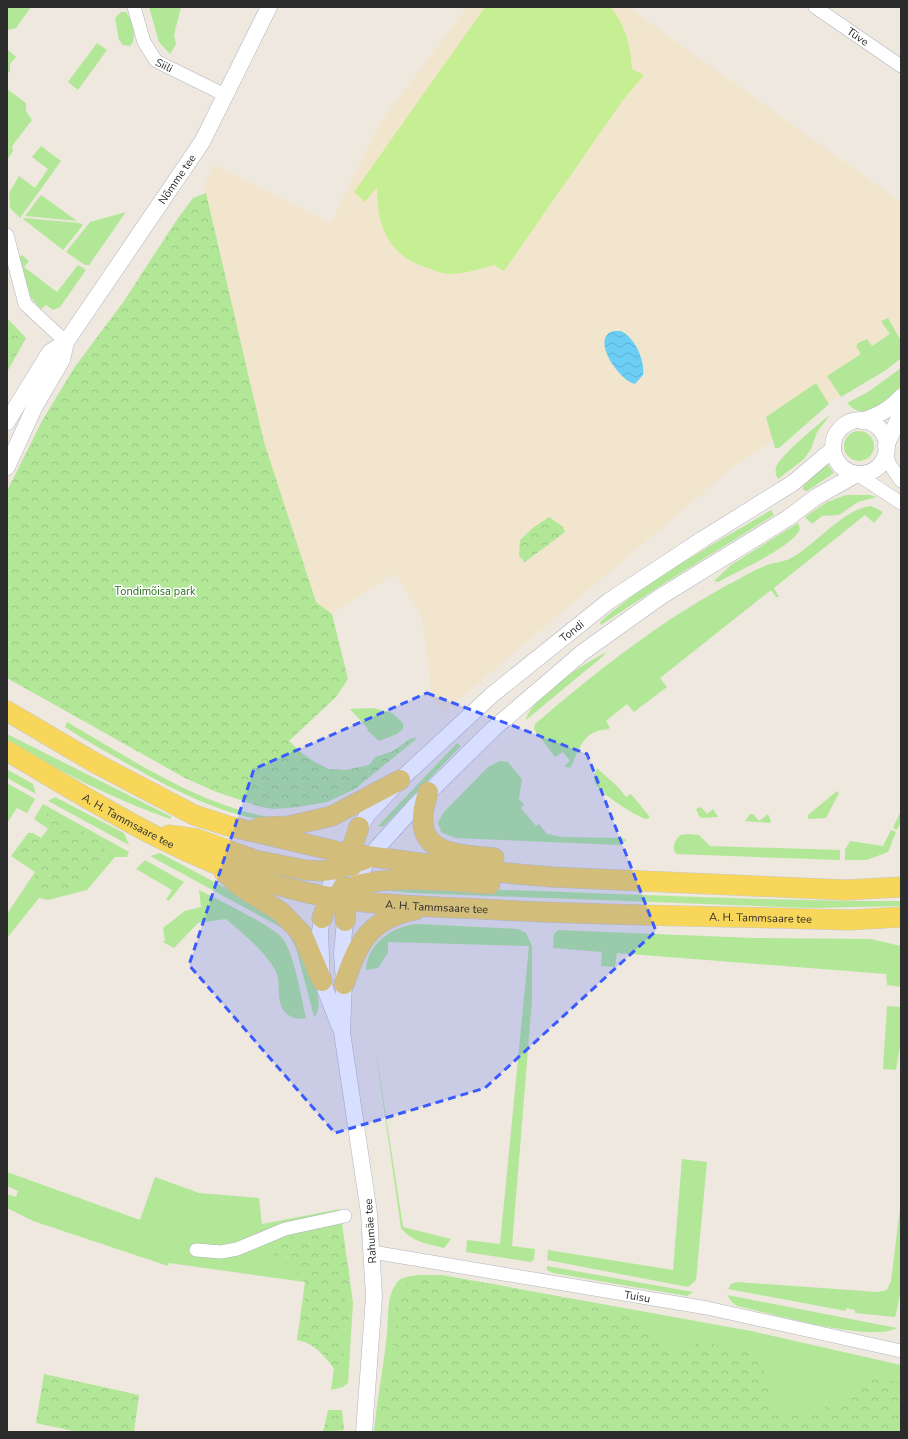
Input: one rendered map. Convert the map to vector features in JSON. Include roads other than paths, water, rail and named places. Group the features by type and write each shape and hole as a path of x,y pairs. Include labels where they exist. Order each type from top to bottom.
{"main road":[{"path":"7,711 97,764 194,815 228,826 309,846 326,855 351,859 552,877 838,889 901,887"},
{"name":"A. H. Tammsaare tee","path":"7,752 153,833 213,863 287,888 367,899 378,904 520,912 850,920 901,917"},
{"path":"228,826 289,826 310,822 332,816 400,780"},
{"path":"428,792 423,816 423,824 426,835 431,843 440,850 511,860 552,877"},
{"path":"345,921 342,895 359,827"},
{"path":"153,833 197,839 255,860 292,868 322,871 351,859"},
{"path":"213,863 241,887 281,912 302,934 309,947 322,981"},
{"name":"A. H. Tammsaare tee","path":"342,895 390,880 502,884 552,877"},
{"path":"322,918 328,904 342,895"},
{"path":"344,984 356,951 364,938 374,928 399,913 434,907"}],"street":[{"name":"Siili","path":"134,7 144,42 156,61 225,96"},
{"name":"Nõmme tee","path":"7,467 35,406 62,360 66,342 202,142 269,7"},
{"name":"Tüve","path":"815,7 901,66"},
{"path":"7,235 25,304 66,342"},
{"name":"Nõmme tee","path":"7,422 50,352 66,342"},
{"path":"862,421 880,414 892,407 901,397"},
{"path":"342,895 351,859 428,792 508,715 583,652 660,597 788,518 816,497 857,474 872,471 878,466 886,450 901,413"},
{"path":"901,481 890,465 886,450 885,438 880,430 869,422 862,421 850,422 841,428 834,440 833,449 834,455 840,466 845,470 857,474 901,503"},
{"name":"Tondi","path":"359,827 368,814 400,780 493,694 609,601 703,539 793,483 833,449"},
{"name":"Rahumäe tee","path":"322,918 320,936 322,981 342,1032"},
{"name":"Rahumäe tee","path":"345,921 342,953 344,984 342,1032 364,1173 372,1252 374,1296 364,1432"},
{"path":"196,1250 221,1252 237,1250 285,1229 345,1216"},
{"name":"Tuisu","path":"372,1252 707,1308 901,1351"}],"water":[{"path":"614,331 621,331 626,334 635,344 641,356 643,375 635,384 628,381 621,375 609,359 605,350 604,341 607,335"}],"park label":[{"name":"Tondimõisa park","path":"155,591"}]}
